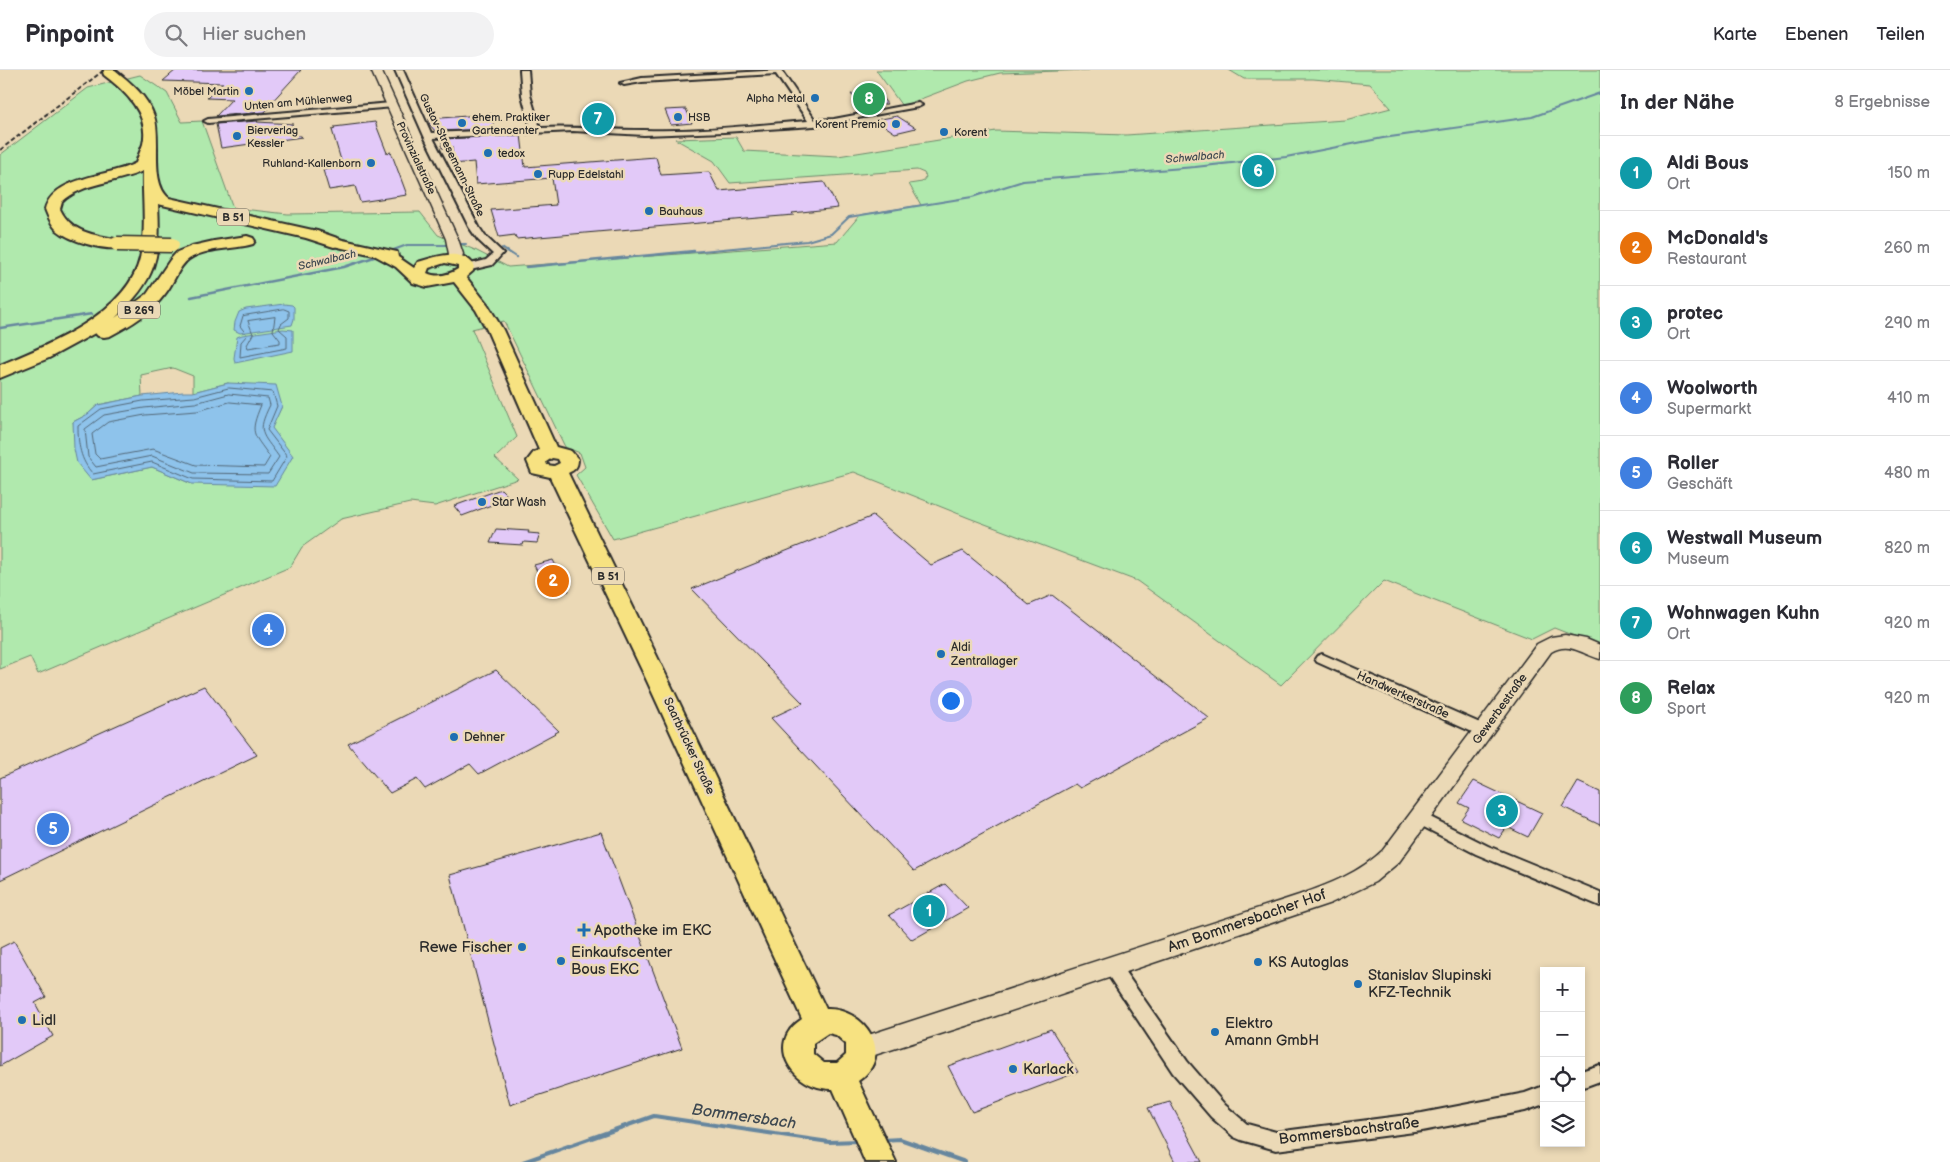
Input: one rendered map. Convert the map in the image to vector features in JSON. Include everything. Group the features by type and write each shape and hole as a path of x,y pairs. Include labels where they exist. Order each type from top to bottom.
{"highway":[{"name":"B 51","path":"109,72 125,84 142,103 149,121 149,202"},
{"name":"B 51","path":"150,143 142,165 121,174 62,193 54,200 52,206 56,219 72,232 86,238 117,244 172,245 296,239 334,242"},
{"name":"B 51","path":"150,173 156,195 164,201 311,234 334,242"},
{"path":"82,185 126,182 146,190 149,202"},
{"name":"B 269","path":"8,369 56,347 84,331 113,310 132,291 142,276 148,260 150,241 149,202"},
{"name":"B 269","path":"8,369 85,341 134,314 161,289 175,263 191,252 247,241"}],"main road":[{"name":"Provinzialstraße","path":"376,70 457,267"},
{"name":"B 51","path":"334,242 423,265"},
{"name":"B 51","path":"384,254 401,264 418,280 457,267"},
{"path":"423,265 457,267 424,278 419,272 423,265"},
{"name":"Saarbrücker Straße","path":"457,267 496,332 553,462 658,680 818,1023"},
{"name":"Gewerbestraße","path":"1420,818 1522,677 1549,644 1559,641 1571,641 1600,653"},
{"name":"Am Bommersbacher Hof","path":"862,1048 960,1018 1331,893 1360,880 1383,866 1420,818"},
{"path":"828,1021 847,1026 854,1031 862,1048 854,1067 841,1075 820,1075 804,1064 799,1056 800,1040 810,1027 828,1021"},
{"path":"841,1075 874,1147"}],"street":[{"name":"Gustav-Stresemann-Straße","path":"399,70 428,136 474,227 490,247 498,253 496,259 485,264 457,267"},
{"path":"524,70 526,95 536,130"},
{"path":"624,83 642,80 778,71 814,124"},
{"path":"428,136 573,129 660,132 724,130 814,124 856,118 918,104"},
{"name":"Unten am Mühlenweg","path":"208,121 391,105"},
{"name":"Handwerkerstraße","path":"1322,659 1484,731"},
{"path":"1420,818 1482,850 1600,899"},
{"name":"Bommersbachstraße","path":"1112,967 1180,1067 1218,1111 1241,1131 1276,1141 1422,1122 1525,1102 1540,1096"},
{"path":"1585,1079 1600,1073"}],"green space":[{"path":"876,70 1089,70 1000,73 968,81 902,106"},
{"path":"1229,70 1600,70 1600,646 1554,628 1532,639 1384,581 1281,685 1137,581 969,518 854,472 613,539 576,475 585,467 580,453 565,447 504,321 472,329 517,437 495,458 518,479 435,506 410,503 341,519 302,547 290,567 38,674 30,657 0,669 0,155 88,88 140,75 167,93 182,122 202,121 233,208 288,214 420,212 438,235 475,250 508,267 837,242 860,215 921,205 909,184 922,182 926,177 924,173 917,170 730,183 714,161 675,139 736,137 744,151 838,156 996,131 1126,135 1345,120 1391,108 1370,84 1313,79 1244,79","holes":["173,368 193,376 193,392 228,383 282,406 271,428 192,484 152,467 91,480 73,422 88,414 98,405 142,396 141,375"]}],"water":[{"path":"284,304 294,307 292,325 240,333 234,330 239,312 246,309"},
{"path":"283,329 293,330 293,351 235,363 237,337"},
{"path":"228,383 276,385 282,406 272,428 293,456 275,486 192,484 152,467 91,480 77,463 74,449 73,422 88,414 98,405 142,396 193,392"}],"building":[{"name":"Möbel Martin","path":"176,70 301,70 268,106 270,106 265,112 216,116 232,99 207,98 223,83 163,81"},
{"path":"878,92 887,104 860,106 851,94"},
{"name":"HSB","path":"686,109 692,123 671,125 665,110"},
{"path":"602,113 603,115 608,115 611,124 592,125 589,114"},
{"name":"ehem. Praktiker Gartencenter","path":"492,114 494,129 435,131 430,125 429,119"},
{"name":"Korent Premio","path":"897,116 916,128 895,133 876,120"},
{"path":"258,121 293,124 286,130 302,137 221,148 216,124"},
{"name":"Ruhland-Kallenborn","path":"375,122 387,153 391,152 407,195 360,202 355,186 329,190 323,170 343,167 332,130 335,129 334,127"},
{"path":"521,135 525,167 656,157 661,175 709,172 719,191 824,182 838,208 792,213 794,215 516,239 515,235 499,237 491,210 556,205 552,178 476,184 474,162 453,164 452,147 442,148 442,139"},
{"name":"Star Wash","path":"501,489 510,498 462,516 454,506"},
{"name":"Aldi Zentrallager","path":"873,516 931,565 963,551 1029,605 1052,595 1209,718 1080,788 1075,784 914,871 771,718 803,703 692,589"},
{"path":"496,529 529,531 528,533 540,534 537,543 524,542 523,545 490,543"},
{"path":"553,560 569,591 549,595 534,565"},
{"name":"Dehner","path":"496,670 559,731 479,774 470,764 425,789 417,779 390,793 348,744"},
{"path":"204,686 257,755 0,880 0,778"},
{"path":"1474,781 1542,813 1528,837 1507,827 1499,838 1461,819 1469,808 1459,803"},
{"path":"1578,782 1600,792 1600,825 1563,807"},
{"name":"Einkaufscenter Bous EKC","path":"601,832 682,1048 510,1105 450,875"},
{"path":"945,884 968,908 912,940 889,915"},
{"name":"Lidl","path":"14,941 46,997 35,1003 53,1036 0,1066 0,948"},
{"name":"Karlack","path":"1051,1029 1078,1072 972,1112 948,1066"},
{"path":"1170,1102 1202,1162 1175,1162 1148,1108"}],"waterway":[{"name":"Schwalbach","path":"681,253 807,241 831,234 849,217 972,197 1023,181 1195,167 1286,157 1383,138 1532,117 1600,93"},
{"name":"Schwalbach","path":"457,244 466,244"},
{"name":"Schwalbach","path":"388,252 407,245 451,245"},
{"name":"Schwalbach","path":"502,248 509,253"},
{"path":"507,251 516,257"},
{"path":"526,267 694,251"},
{"name":"Schwalbach","path":"191,297 344,267 380,255"},
{"name":"Schwalbach","path":"0,328 92,314"},
{"name":"Bommersbach","path":"523,1162 654,1116 829,1142 859,1141"},
{"name":"Bommersbach","path":"882,1140 900,1139 965,1162"}],"railway":[{"path":"0,150 104,70"}],"place":[{"name":"Möbel Martin","path":"249,91"},
{"name":"Alpha Metal","path":"815,98"},
{"name":"Relax","path":"869,99"},
{"name":"HSB","path":"678,117"},
{"name":"Wohnwagen Kuhn","path":"598,119"},
{"name":"ehem. Praktiker Gartencenter","path":"462,123"},
{"name":"Korent Premio","path":"896,124"},
{"name":"Korent","path":"944,132"},
{"name":"Bierverlag Kessler","path":"237,136"},
{"name":"tedox","path":"488,153"},
{"name":"Ruhland-Kallenborn","path":"371,163"},
{"name":"Westwall Museum","path":"1258,171"},
{"name":"Rupp Edelstahl","path":"538,174"},
{"name":"Bauhaus","path":"649,211"},
{"name":"Star Wash","path":"482,502"},
{"name":"McDonald's","path":"553,581"},
{"name":"Woolworth","path":"268,630"},
{"name":"Aldi Zentrallager","path":"941,654"},
{"name":"Dehner","path":"454,737"},
{"name":"protec","path":"1502,811"},
{"name":"Roller","path":"53,829"},
{"name":"Aldi Bous","path":"929,911"},
{"name":"Apotheke im EKC","path":"584,930"},
{"name":"Rewe Fischer","path":"522,947"},
{"name":"Einkaufscenter Bous EKC","path":"561,961"},
{"name":"KS Autoglas","path":"1258,962"},
{"name":"Stanislav Slupinski KFZ-Technik","path":"1358,984"},
{"name":"Lidl","path":"22,1020"},
{"name":"Elektro Amann GmbH","path":"1215,1032"},
{"name":"Karlack","path":"1013,1069"}]}
